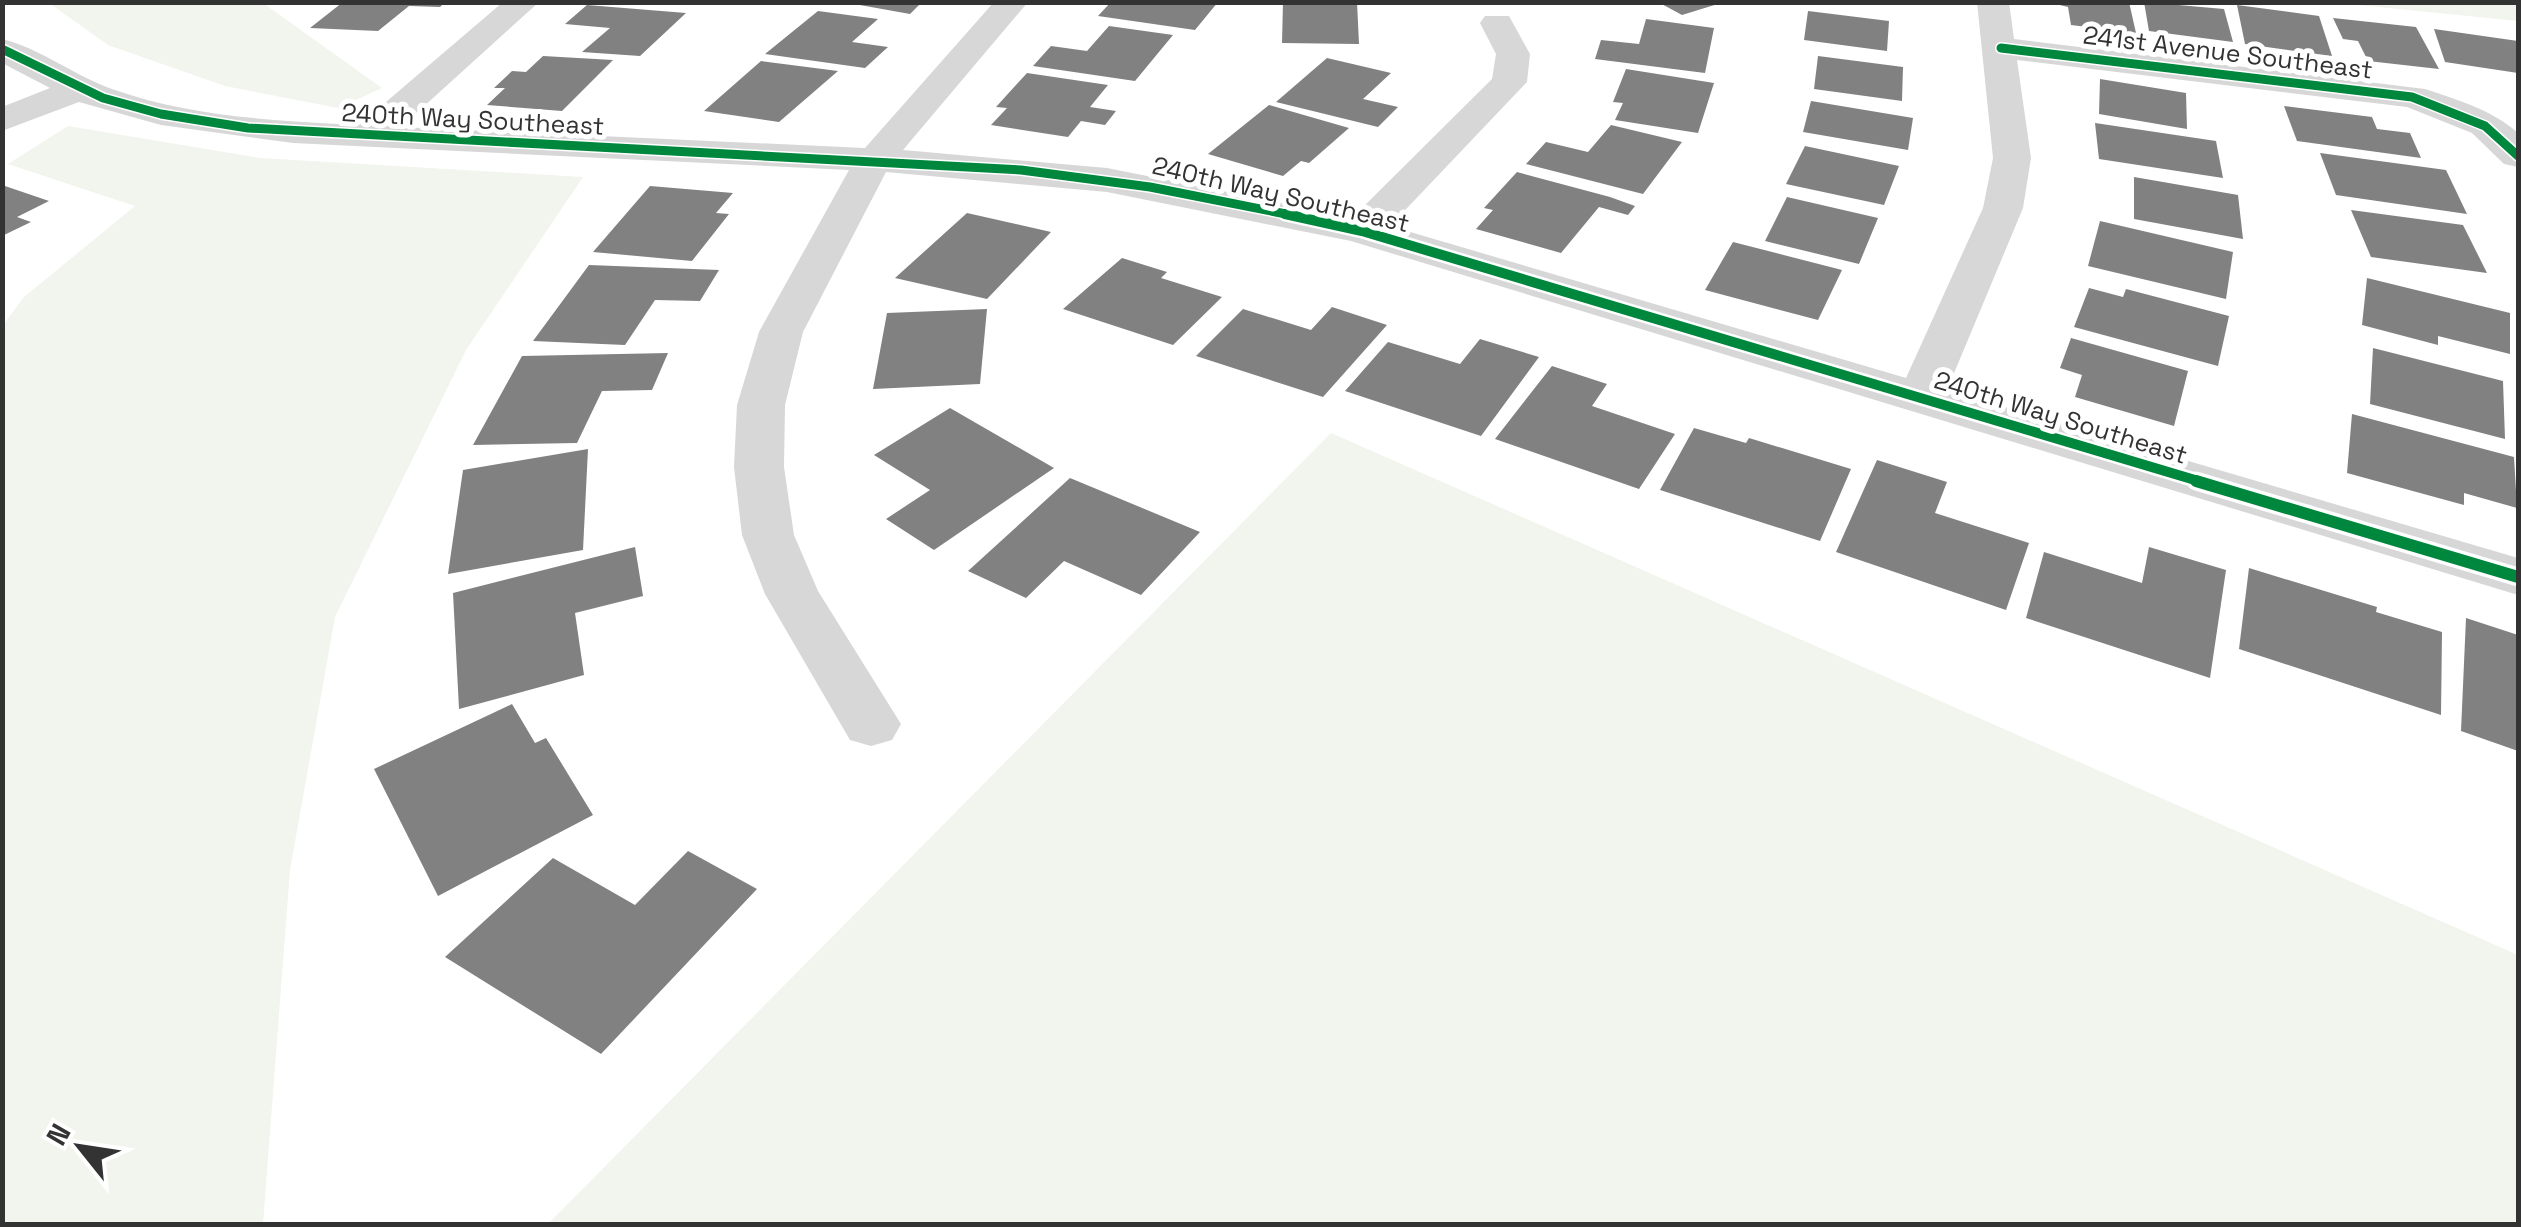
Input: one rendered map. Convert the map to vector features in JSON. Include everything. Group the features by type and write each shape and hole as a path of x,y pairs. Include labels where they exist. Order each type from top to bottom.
{"street":[{"path":"369,136 523,2"},
{"path":"870,724 792,594 768,535 759,467 761,405 781,332 872,162 1012,2"},
{"path":"1920,398 2003,208 2012,158 1994,2"},
{"path":"1362,231 1509,82 1514,54 1497,22"},
{"name":"241st Avenue Southeast","path":"2002,48 2412,97 2447,109 2502,137 2518,156"},
{"name":"240th Way Southeast","path":"2,49 117,103 186,118 369,136 1020,170 1182,191 1362,231 2518,577"},
{"path":"2,92 64,81"},
{"path":"2,120 64,81"}],"shaded area":[{"path":"49,3 263,3 382,88 338,108 225,86 108,45"},
{"path":"2338,3 2518,3 2518,21"},
{"path":"68,126 260,158 583,177 466,350 335,617 290,870 263,1224 3,1224 3,325 24,297 135,206 8,164"},
{"path":"1331,433 2518,955 2518,1224 548,1224"}],"building":[{"path":"343,2 445,2 440,7 409,6 378,31 310,28"},
{"path":"843,2 922,2 910,14"},
{"path":"1111,2 1218,2 1195,30 1098,16"},
{"path":"1283,2 1357,2 1359,44 1282,43"},
{"path":"1658,2 1721,2 1721,3 1682,15"},
{"path":"2047,2 2129,2 2136,33 2071,25 2068,7"},
{"path":"2144,2 2224,9 2233,42 2149,31"},
{"path":"587,5 686,13 640,56 582,52 610,28 565,24"},
{"path":"2237,5 2319,16 2332,56 2245,44"},
{"path":"818,11 878,19 852,42 888,47 865,68 765,54"},
{"path":"1808,11 1889,21 1887,51 1804,40"},
{"path":"2333,18 2416,27 2439,69 2368,61 2358,41 2343,39"},
{"path":"1646,19 1714,28 1705,73 1595,59 1601,40 1639,44"},
{"path":"1109,26 1173,35 1135,81 1033,66 1051,46 1087,51"},
{"path":"2434,29 2518,41 2518,73 2445,62"},
{"path":"543,56 613,60 562,111 487,105 505,88 494,88 512,71 526,72"},
{"path":"1818,56 1903,67 1902,101 1814,89"},
{"path":"1327,58 1391,73 1363,99 1398,107 1378,127 1276,102"},
{"path":"761,61 838,71 779,122 704,111"},
{"path":"1626,69 1714,83 1698,133 1615,120 1623,103 1613,102"},
{"path":"1027,73 1108,85 1090,107 1116,111 1105,125 1081,121 1068,137 991,125 1007,108 996,107"},
{"path":"2100,79 2186,93 2187,129 2099,114"},
{"path":"1811,101 1913,118 1908,150 1803,132"},
{"path":"1269,105 1349,128 1309,163 1301,161 1283,176 1208,154"},
{"path":"2284,106 2372,117 2377,129 2410,133 2421,158 2297,141"},
{"path":"2095,123 2216,141 2223,178 2099,159"},
{"path":"1611,125 1682,142 1643,194 1526,164 1546,142 1588,152"},
{"path":"1805,146 1899,166 1884,205 1786,184"},
{"path":"2320,153 2446,170 2467,214 2336,195"},
{"path":"1517,172 1635,206 1628,215 1599,207 1561,253 1476,229 1493,210 1484,208"},
{"path":"2134,177 2238,195 2243,239 2134,219"},
{"path":"2,185 49,201 17,217 31,222 2,236"},
{"path":"650,186 733,193 716,213 729,214 692,261 593,252"},
{"path":"1787,197 1878,218 1859,264 1765,241"},
{"path":"2351,210 2463,225 2487,273 2371,257"},
{"path":"967,213 1051,232 987,299 895,278"},
{"path":"2100,221 2233,252 2226,299 2088,266"},
{"path":"1733,242 1842,270 1818,320 1705,290"},
{"path":"1122,258 1167,272 1161,278 1222,297 1173,345 1063,309"},
{"path":"589,265 719,270 700,301 655,300 625,345 533,341"},
{"path":"2367,278 2510,313 2510,354 2438,336 2438,345 2362,325"},
{"path":"2089,288 2123,297 2126,289 2229,316 2218,366 2074,327"},
{"path":"1332,307 1387,325 1323,397 1196,356 1243,309 1311,330"},
{"path":"987,309 980,384 873,389 887,313"},
{"path":"2071,338 2188,371 2174,426 2075,397 2082,375 2060,368"},
{"path":"1480,339 1539,357 1481,436 1345,391 1388,342 1460,364"},
{"path":"2373,348 2503,381 2505,439 2370,404"},
{"path":"668,353 652,390 602,391 577,443 473,445 522,356"},
{"path":"1552,366 1607,384 1592,406 1675,434 1639,489 1495,439"},
{"path":"950,408 1054,468 934,550 886,519 930,490 874,455"},
{"path":"2352,414 2514,457 2517,508 2464,493 2464,505 2347,473"},
{"path":"1694,428 1746,443 1749,438 1851,469 1820,541 1660,490"},
{"path":"588,449 583,550 448,574 463,470"},
{"path":"1877,460 1947,482 1935,513 2029,543 2006,610 1836,552"},
{"path":"1070,478 1200,532 1141,595 1064,561 1026,598 968,571"},
{"path":"635,547 643,596 575,613 584,675 459,709 453,593"},
{"path":"2149,547 2226,570 2210,678 2026,618 2044,552 2142,583"},
{"path":"2249,568 2377,607 2376,612 2442,632 2441,715 2239,649"},
{"path":"2466,618 2518,635 2518,751 2461,731"},
{"path":"512,704 535,743 546,738 593,815 438,896 374,769"},
{"path":"688,851 757,889 601,1054 445,957 553,858 635,905"}],"cycle path":[{"path":"2001,48 2412,97 2485,126 2518,156"},
{"path":"2,49 103,98 161,114 248,128 1021,170 1107,180 1235,203 1362,231 2518,577"}]}
